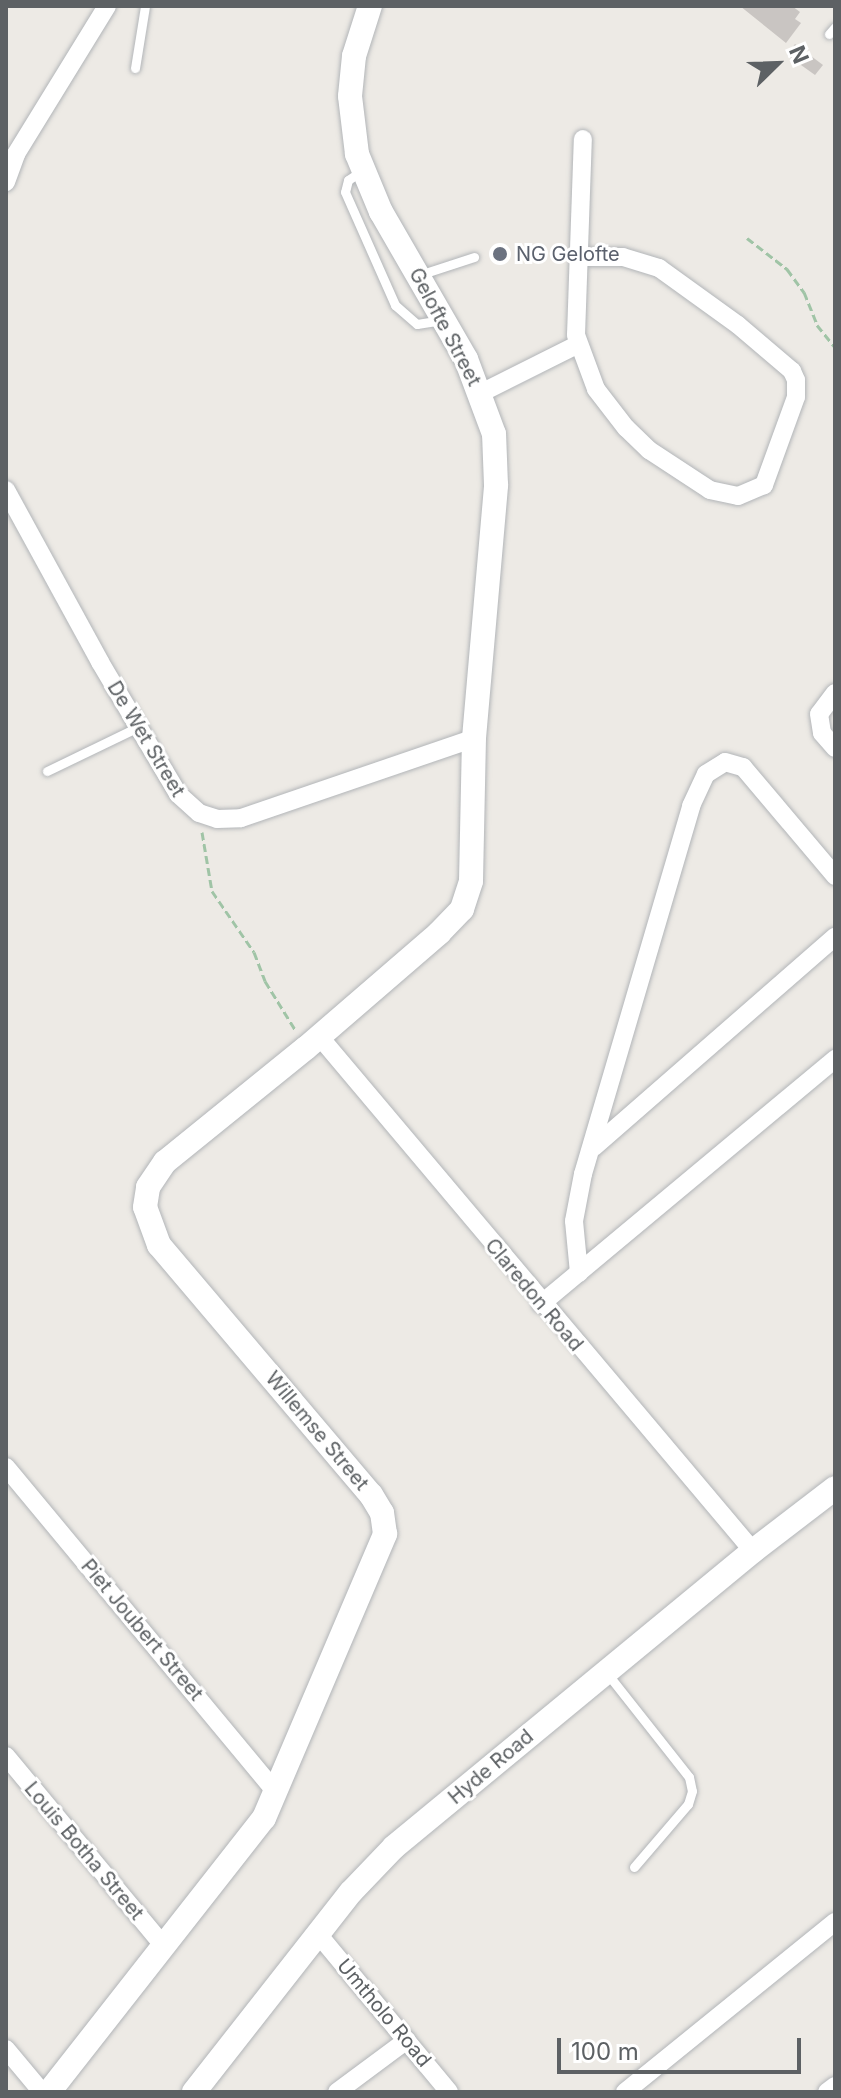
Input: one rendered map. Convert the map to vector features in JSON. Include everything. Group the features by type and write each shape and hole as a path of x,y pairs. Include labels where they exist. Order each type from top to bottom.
{"street":[{"path":"6,182 16,154 107,6"},
{"name":"Gelofte Street","path":"370,6 354,56 350,96 357,154 381,212 444,319 481,393 494,434 496,457 474,738 472,853"},
{"path":"580,257 623,257 659,268 738,325 792,371 797,383 796,397 764,485 744,496 729,496 691,479 649,450 626,428 596,389 577,345 583,139"},
{"path":"481,393 577,345"},
{"name":"De Wet Street","path":"6,490 178,794 199,813 217,819 241,818 474,738"},
{"path":"835,693 826,700 819,714 822,733 835,748"},
{"path":"579,1273 574,1221 592,1149 691,806 706,774 725,762 743,767 835,876"},
{"name":"Willemse Street","path":"49,2092 253,1835 277,1793 380,1547 385,1521 371,1495 159,1245 145,1207 148,1187 165,1162 313,1042 456,917 467,900 472,853"},
{"path":"592,1149 835,937"},
{"name":"Claredon Road","path":"313,1042 753,1551"},
{"path":"541,1304 835,1059"},
{"name":"Piet Joubert Street","path":"6,1467 277,1793"},
{"name":"Hyde Road","path":"194,2092 351,1892 394,1847 753,1551 835,1488"},
{"name":"Louis Botha Street","path":"6,1756 163,1945"},
{"path":"625,2092 835,1922"},
{"name":"Umtholo Road","path":"318,1934 449,2092"},
{"path":"337,2092 407,2040"},
{"path":"6,2049 42,2092"},
{"path":"827,2092 835,2086"}],"lane":[{"path":"135,68 145,6"},
{"path":"363,170 348,180 345,192 395,305 417,324 444,319"},
{"path":"419,275 474,257"},
{"path":"47,771 138,727"},
{"path":"606,1672 689,1777 692,1791 688,1804 634,1867"}],"path":[{"path":"747,238 787,269 804,292 817,325 835,347"},
{"path":"199,813 212,891 254,952 265,981 313,1042"}],"building":[{"path":"740,6 792,6 800,12 795,19 801,23 786,43"},
{"path":"795,44 823,65 815,75 787,55"}],"place":[{"name":"NG Gelofte","path":"500,254"}]}
